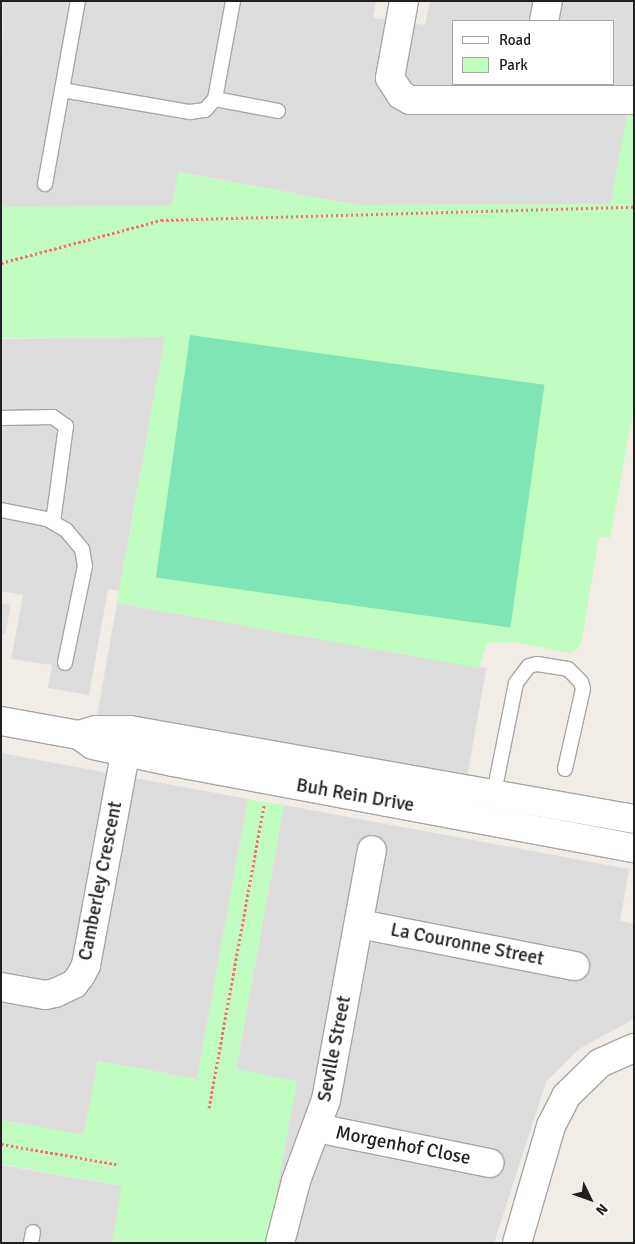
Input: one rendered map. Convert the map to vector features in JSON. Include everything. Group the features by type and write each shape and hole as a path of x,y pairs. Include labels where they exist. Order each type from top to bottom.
{"street":[{"path":"404,1 390,78 401,96 419,102 532,92 634,100"},
{"path":"544,20 548,1"},
{"name":"Buh Rein Drive","path":"1,720 80,735 93,745 128,741 491,808 634,848"},
{"name":"Buh Rein Drive","path":"128,741 269,780 306,775"},
{"name":"Camberley Crescent","path":"1,987 45,995 55,994 74,984 81,975 86,965 128,741"},
{"name":"Buh Rein Drive","path":"491,808 634,819"},
{"name":"Seville Street","path":"280,1243 296,1181 326,1100 372,850"},
{"name":"La Couronne Street","path":"359,924 576,966"},
{"path":"517,1243 551,1126 566,1096 600,1063 634,1048"},
{"name":"Morgenhof Close","path":"317,1128 489,1163"}],"lane":[{"path":"45,184 78,1"},
{"path":"62,90 190,112 205,110 215,99 233,1"},
{"path":"215,99 278,111"},
{"path":"1,418 53,417 66,426 53,522"},
{"path":"1,510 53,522 78,541 84,556 65,663"},
{"path":"491,808 516,684 529,666 537,664 568,669 581,682 583,689 565,770"}],"path":[{"path":"1,263 162,220 634,207"},
{"path":"209,1108 269,780"},
{"path":"1,1144 116,1164"}],"shaded area":[{"path":"3,1 376,1 373,18 425,25 430,1 634,1 634,112 628,111 611,204 357,205 179,172 172,206 1,207"},
{"path":"165,337 119,591 108,589 89,695 48,688 52,665 11,659 23,595 1,591 1,339"},
{"path":"1,603 11,605 5,635 1,634"},
{"path":"117,603 486,668 465,787 96,722"},
{"path":"1,753 248,799 197,1079 98,1061 84,1135 1,1120"},
{"path":"284,805 629,869 620,921 634,924 634,1019 579,1049 546,1082 494,1243 267,1243 236,1070"},
{"path":"1,1165 122,1186 112,1243 1,1243"}],"green space":[{"path":"628,111 634,112 634,407 610,538 599,537 581,644 576,650 569,653 515,642 487,643 479,668 117,603 165,337 1,338 1,207 172,206 178,172 357,205 610,204"},
{"path":"190,335 545,385 510,627 156,578"},
{"path":"248,799 284,805 236,1069 297,1081 267,1243 112,1243 122,1186 1,1164 1,1120 84,1135 98,1061 197,1079"}]}
